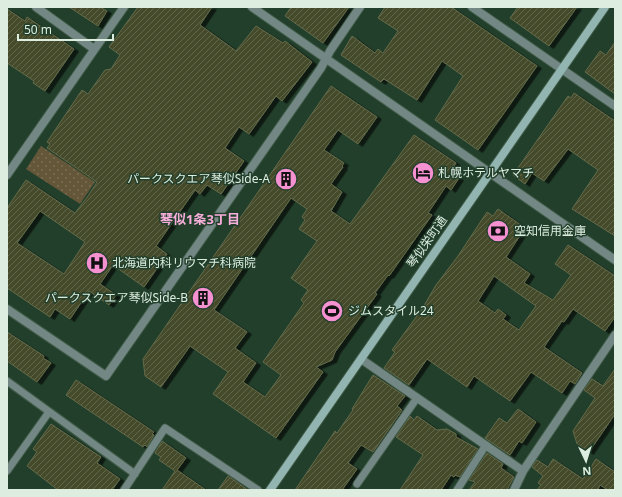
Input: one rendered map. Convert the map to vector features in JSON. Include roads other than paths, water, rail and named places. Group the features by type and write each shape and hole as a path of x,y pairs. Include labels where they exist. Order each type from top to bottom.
{"main road":[{"name":"琴似栄町通","path":"270,490 604,7"}],"street":[{"path":"36,7 94,49"},
{"path":"7,175 124,7"},
{"path":"252,7 615,260"},
{"path":"7,309 106,376 321,68 360,7"},
{"path":"472,7 615,106"},
{"path":"514,490 523,471 615,335"},
{"path":"361,359 523,471"}],"lane":[{"path":"7,381 135,474"},
{"path":"357,484 417,398"},
{"path":"7,471 49,412"},
{"path":"124,490 165,428 258,490"},
{"path":"457,490 486,446"}],"place":[{"name":"札幌ホテルヤマチ","path":"423,173"},
{"name":"パークスクエア琴似Side-A","path":"286,179"},
{"name":"空知信用金庫","path":"498,231"},
{"name":"北海道内科リウマチ科病院","path":"97,263"},
{"name":"パークスクエア琴似Side-B","path":"203,298"},
{"name":"ジムスタイル24","path":"332,311"}],"district":[{"name":"琴似1条3丁目","path":"200,219"}]}
